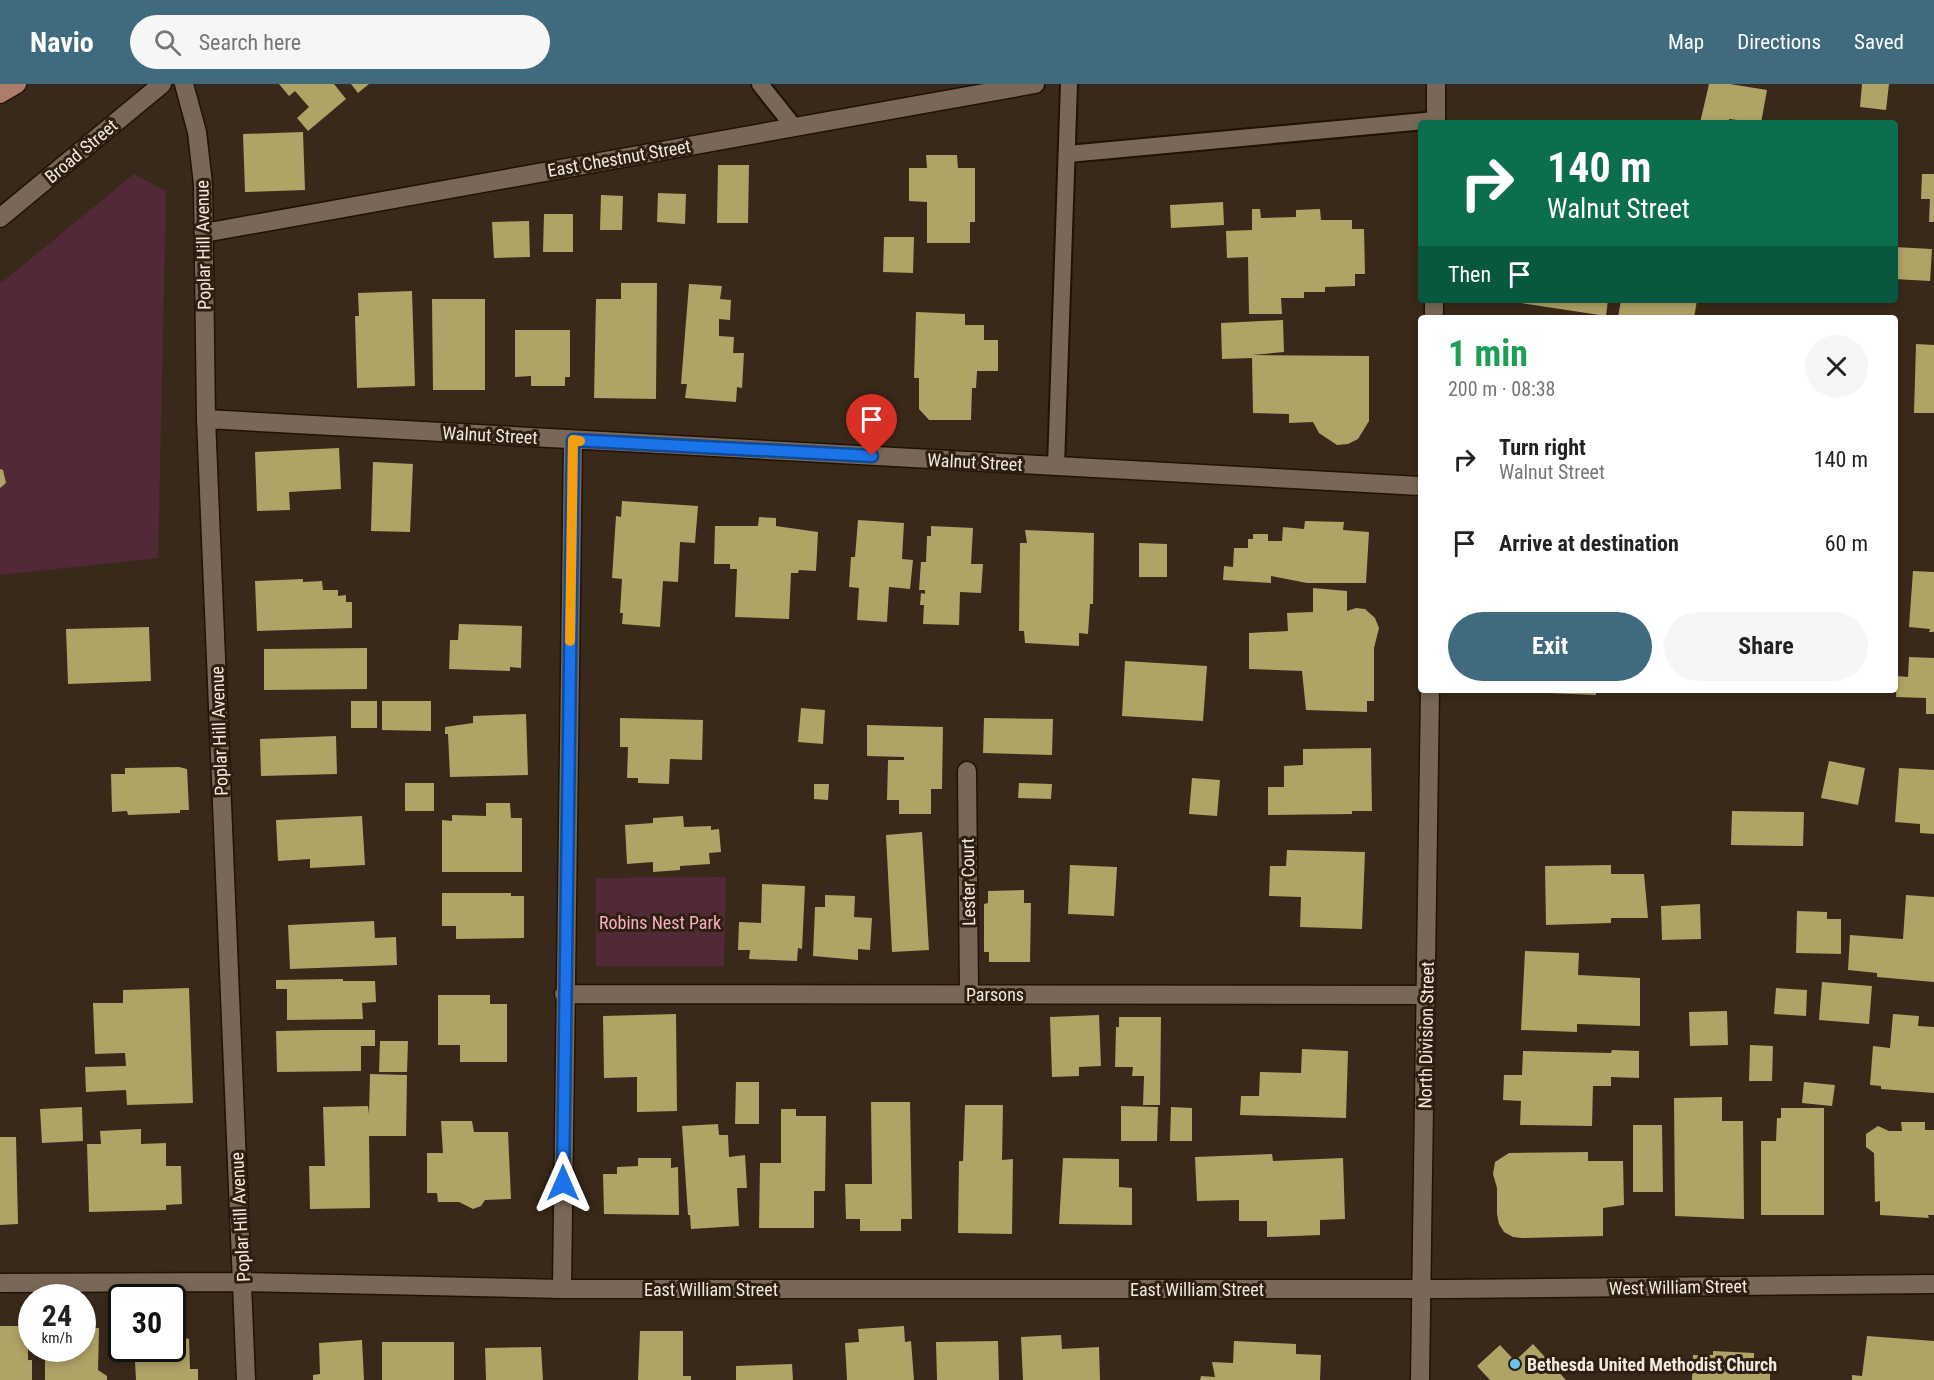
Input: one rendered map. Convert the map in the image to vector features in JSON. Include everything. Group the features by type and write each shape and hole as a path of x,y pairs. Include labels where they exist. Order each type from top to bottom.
{"main road":[{"path":"0,94 17,84"}],"street":[{"name":"Broad Street","path":"0,218 162,84"},
{"name":"Poplar Hill Avenue","path":"184,84 197,132 203,184 206,419 246,1380"},
{"name":"East Chestnut Street","path":"204,233 1035,84"},
{"path":"1436,84 1436,120"},
{"name":"Walnut Street","path":"206,419 1418,486"},
{"path":"562,1289 564,994 573,440"},
{"name":"North Division Street","path":"1420,1380 1430,693"},
{"name":"Lester Court","path":"967,771 969,994"},
{"name":"Parsons","path":"564,994 1426,995"},
{"name":"East William Street","path":"0,1283 242,1282 562,1289 1423,1289"},
{"name":"West William Street","path":"1423,1289 1934,1284"}],"lane":[{"path":"760,84 794,126"},
{"path":"1056,466 1069,84"},
{"path":"1068,154 1418,123"}],"green space":[{"path":"134,174 166,191 158,558 0,575 0,284"},
{"name":"Robins Nest Park","path":"726,877 724,966 596,966 596,878"}],"building":[{"path":"279,84 334,84 346,99 308,131 297,118 309,107 295,91 289,96"},
{"path":"351,84 369,84 358,93"},
{"path":"1709,84 1730,84 1767,90 1762,120 1701,120"},
{"path":"1862,84 1889,84 1886,110 1860,107"},
{"path":"303,132 305,190 245,192 243,134"},
{"path":"926,155 957,155 958,168 975,168 975,222 970,222 970,243 927,243 927,202 909,201 909,168 927,168"},
{"path":"718,165 749,165 748,223 717,223"},
{"path":"1922,174 1934,174 1934,222 1929,222 1930,199 1921,199"},
{"path":"658,193 686,194 685,224 657,222"},
{"path":"601,195 623,196 622,230 600,230"},
{"path":"1223,202 1224,225 1171,228 1170,205"},
{"path":"1252,209 1260,209 1261,218 1296,217 1296,210 1320,209 1321,220 1352,220 1352,229 1364,229 1365,274 1355,274 1355,286 1325,287 1325,292 1304,292 1304,298 1281,298 1282,314 1249,314 1248,257 1227,258 1226,231 1252,230"},
{"path":"544,214 573,214 573,252 543,252"},
{"path":"529,221 530,257 494,258 492,222"},
{"path":"884,237 914,237 913,273 883,272"},
{"path":"1898,247 1932,249 1930,281 1898,279"},
{"path":"621,283 657,283 656,399 594,398 596,299 621,299"},
{"path":"689,284 722,286 720,299 731,300 730,320 719,319 719,336 734,337 733,353 744,353 742,388 737,387 736,402 685,398 687,384 681,384"},
{"path":"412,291 415,386 357,388 355,316 359,316 358,293"},
{"path":"432,299 485,299 485,390 433,390"},
{"path":"1521,303 1608,303 1606,315"},
{"path":"1620,303 1696,303 1694,315 1618,315"},
{"path":"916,312 965,314 965,325 984,325 984,340 998,340 998,371 977,371 976,388 972,388 971,420 929,420 919,409 919,378 914,378"},
{"path":"1283,320 1284,352 1252,355 1369,356 1369,421 1358,439 1348,444 1337,445 1319,433 1313,422 1289,423 1289,414 1253,413 1252,358 1222,359 1221,323"},
{"path":"515,330 570,330 570,377 565,377 565,386 531,386 531,376 515,377"},
{"path":"1916,344 1934,345 1934,413 1914,413"},
{"path":"339,448 341,489 289,492 290,510 257,511 255,452"},
{"path":"373,462 413,464 410,532 371,531"},
{"path":"0,469 3,470 6,483 0,488"},
{"path":"622,501 698,506 695,543 680,542 678,582 663,581 660,627 622,624 623,613 620,613 622,579 612,578 616,516 621,517"},
{"path":"759,517 776,518 776,526 818,532 816,571 799,570 798,573 791,573 789,619 735,617 737,569 730,569 730,564 714,564 715,526 758,526"},
{"path":"858,520 904,523 902,559 913,560 910,589 889,587 887,622 857,620 859,588 849,587 851,557 855,557"},
{"path":"1305,521 1344,522 1343,530 1369,532 1366,583 1307,583 1271,576 1271,583 1223,580 1224,566 1233,567 1234,548 1248,548 1248,539 1253,539 1253,534 1268,534 1268,541 1282,541 1283,527 1304,529"},
{"path":"931,526 973,528 971,564 983,564 981,593 960,592 959,625 923,624 924,605 920,605 921,593 925,594 925,590 919,590 921,562 926,562 927,536 931,536"},
{"path":"1025,530 1094,533 1093,604 1090,604 1088,634 1079,633 1079,646 1025,643 1024,631 1019,631 1020,543 1027,543"},
{"path":"1139,543 1167,544 1167,577 1139,577"},
{"path":"1913,571 1934,572 1934,632 1929,632 1930,629 1909,627"},
{"path":"303,579 303,582 322,581 323,590 338,590 338,596 346,595 346,602 352,602 352,628 257,631 255,581"},
{"path":"1313,588 1347,591 1347,611 1356,608 1365,609 1375,618 1379,628 1374,648 1374,701 1367,701 1367,712 1306,710 1302,671 1249,669 1249,633 1288,631 1287,613 1313,612"},
{"path":"459,624 522,626 521,668 510,667 510,671 449,669 450,640 458,640"},
{"path":"149,627 151,681 68,684 66,629"},
{"path":"367,648 367,689 264,690 264,649"},
{"path":"1909,657 1934,658 1934,714 1926,714 1926,698 1896,697 1898,676 1908,677"},
{"path":"1125,661 1207,666 1203,721 1122,716"},
{"path":"1548,693 1596,693 1596,695"},
{"path":"351,701 377,701 377,728 351,728"},
{"path":"382,701 431,701 431,731 382,730"},
{"path":"801,708 825,710 823,744 798,742"},
{"path":"526,714 528,775 450,777 448,734 445,734 445,727 473,723 473,716"},
{"path":"620,718 703,720 702,760 670,759 669,784 638,783 638,778 627,778 628,747 620,747"},
{"path":"984,718 1053,719 1052,755 983,753"},
{"path":"867,725 943,727 942,789 931,789 931,814 899,814 899,800 887,800 888,760 904,760 904,757 867,756"},
{"path":"336,736 337,774 261,776 260,739"},
{"path":"1371,748 1372,811 1352,811 1352,814 1268,815 1268,787 1284,787 1284,766 1303,765 1303,749"},
{"path":"1829,761 1865,768 1858,805 1821,798"},
{"path":"179,767 187,769 189,810 180,810 180,813 128,815 127,811 112,812 111,774 125,774 125,768"},
{"path":"1899,768 1934,770 1934,834 1920,833 1920,824 1895,822"},
{"path":"1192,778 1220,780 1217,816 1189,814"},
{"path":"405,783 434,783 434,811 405,811"},
{"path":"1019,783 1052,784 1051,799 1018,798"},
{"path":"814,784 829,784 828,800 814,799"},
{"path":"486,803 510,803 511,818 522,818 522,872 442,872 442,820 452,821 452,815 486,816"},
{"path":"1732,811 1804,812 1803,846 1731,845"},
{"path":"362,816 365,865 310,868 310,859 278,861 276,820"},
{"path":"683,816 684,827 711,826 711,830 719,829 721,852 709,853 710,864 680,866 680,870 653,872 653,862 627,864 625,825 653,823 653,818"},
{"path":"922,832 929,950 892,952 886,835"},
{"path":"1287,850 1365,852 1362,929 1300,927 1301,897 1269,896 1270,866 1286,866"},
{"path":"1070,865 1117,867 1114,916 1068,914"},
{"path":"1611,865 1611,874 1644,874 1648,918 1611,918 1611,923 1546,925 1545,866"},
{"path":"762,884 805,886 802,949 798,948 797,961 749,959 750,950 738,950 739,922 761,923"},
{"path":"1024,890 1024,903 1031,903 1030,962 989,962 989,952 984,952 984,904 988,903 988,891"},
{"path":"442,893 511,893 511,896 524,896 524,938 456,939 456,926 442,926"},
{"path":"825,895 855,896 854,917 872,918 870,950 858,949 858,960 813,956 815,907 825,907"},
{"path":"1906,895 1934,897 1934,982 1877,977 1877,973 1848,970 1850,935 1903,939"},
{"path":"1700,904 1701,939 1662,940 1661,906"},
{"path":"1797,911 1827,912 1827,919 1841,919 1841,954 1796,953"},
{"path":"374,921 375,938 396,937 397,965 290,969 288,925"},
{"path":"1525,951 1579,953 1578,975 1640,978 1640,1026 1577,1024 1577,1032 1521,1030"},
{"path":"343,979 343,981 375,981 376,1002 362,1003 363,1019 287,1020 287,989 276,989 276,980"},
{"path":"1822,982 1872,986 1869,1024 1819,1020"},
{"path":"189,988 193,1103 127,1105 126,1090 86,1092 85,1067 126,1066 125,1053 95,1054 93,1003 123,1003 123,990"},
{"path":"1776,988 1807,990 1806,1016 1774,1014"},
{"path":"438,995 490,995 490,1004 507,1004 507,1062 460,1062 460,1045 438,1045"},
{"path":"1727,1011 1728,1045 1690,1046 1689,1012"},
{"path":"676,1014 677,1111 637,1112 637,1077 604,1078 603,1016"},
{"path":"1893,1014 1919,1016 1918,1026 1934,1027 1934,1093 1881,1089 1881,1086 1870,1085 1873,1046 1890,1048"},
{"path":"1099,1015 1101,1066 1079,1067 1079,1076 1052,1077 1050,1017"},
{"path":"1119,1017 1161,1017 1160,1105 1143,1105 1144,1076 1132,1076 1133,1067 1115,1067 1116,1027 1119,1027"},
{"path":"375,1030 375,1046 361,1046 361,1071 277,1072 276,1031"},
{"path":"380,1041 408,1041 407,1072 379,1072"},
{"path":"1750,1045 1773,1046 1772,1081 1749,1081"},
{"path":"1302,1049 1348,1051 1346,1118 1240,1115 1241,1096 1259,1096 1260,1072 1301,1073"},
{"path":"1612,1050 1639,1051 1639,1078 1611,1077 1611,1086 1593,1086 1592,1126 1520,1125 1521,1101 1503,1100 1504,1075 1522,1075 1523,1051 1611,1053"},
{"path":"370,1074 407,1075 406,1136 369,1136 370,1208 310,1209 309,1166 325,1166 323,1107 368,1106 369,1114"},
{"path":"736,1082 759,1082 759,1124 735,1124"},
{"path":"1804,1082 1835,1085 1832,1106 1802,1103"},
{"path":"1722,1097 1722,1121 1743,1121 1744,1219 1675,1216 1674,1098"},
{"path":"871,1102 910,1102 912,1219 901,1219 901,1231 860,1231 860,1219 846,1219 845,1184 872,1184"},
{"path":"965,1105 1003,1105 1002,1160 1013,1159 1012,1234 958,1233 959,1161 963,1161"},
{"path":"1121,1106 1158,1107 1157,1141 1121,1141"},
{"path":"82,1107 83,1141 42,1143 40,1109"},
{"path":"1171,1107 1192,1108 1192,1141 1170,1141"},
{"path":"1781,1108 1824,1108 1824,1215 1761,1215 1761,1141 1776,1141 1777,1118 1781,1118"},
{"path":"781,1109 796,1109 796,1116 826,1116 825,1191 814,1191 814,1228 759,1228 760,1163 781,1163"},
{"path":"441,1121 472,1121 474,1132 508,1132 511,1199 485,1200 481,1206 473,1209 459,1202 438,1202 437,1193 427,1193 427,1153 443,1153"},
{"path":"1901,1122 1925,1122 1925,1130 1934,1130 1934,1215 1928,1215 1929,1218 1880,1215 1880,1201 1875,1202 1874,1153 1866,1147 1866,1134 1878,1126 1889,1131 1902,1131"},
{"path":"718,1124 719,1135 728,1135 729,1157 745,1155 747,1188 737,1188 739,1226 691,1229 682,1126"},
{"path":"1633,1125 1662,1125 1663,1192 1633,1192"},
{"path":"141,1129 141,1144 166,1143 166,1166 181,1166 182,1204 166,1205 166,1210 89,1212 87,1144 101,1144 100,1131"},
{"path":"0,1137 16,1137 18,1224 0,1225"},
{"path":"1588,1152 1588,1161 1623,1161 1624,1205 1603,1208 1603,1236 1522,1238 1513,1237 1504,1232 1497,1214 1497,1188 1493,1174 1495,1162 1509,1153"},
{"path":"1272,1154 1273,1161 1343,1158 1345,1219 1320,1220 1320,1235 1267,1237 1267,1221 1239,1221 1239,1200 1197,1201 1195,1157"},
{"path":"638,1158 671,1158 671,1168 678,1167 679,1215 604,1214 603,1174 617,1174 617,1167 638,1166"},
{"path":"1063,1158 1119,1159 1119,1187 1132,1188 1132,1225 1059,1224"},
{"path":"0,1326 18,1326 18,1362 32,1362 32,1380 0,1380"},
{"path":"904,1326 905,1342 911,1341 914,1380 847,1380 845,1343 859,1342 858,1329"},
{"path":"96,1328 99,1328 98,1370 107,1376 107,1380 45,1380 45,1362 96,1362"},
{"path":"640,1331 683,1331 683,1376 691,1376 691,1380 638,1380"},
{"path":"1061,1335 1062,1349 1099,1347 1100,1380 1023,1380 1021,1337"},
{"path":"1867,1336 1934,1341 1934,1380 1852,1380 1852,1375 1862,1376"},
{"path":"186,1338 189,1339 190,1369 198,1369 198,1380 136,1380 135,1362 186,1362"},
{"path":"362,1340 364,1380 313,1380 313,1375 320,1374 319,1343"},
{"path":"998,1341 999,1380 937,1380 936,1342"},
{"path":"1234,1341 1296,1344 1296,1354 1321,1355 1320,1380 1200,1380 1201,1376 1215,1377 1212,1362 1233,1363"},
{"path":"382,1342 454,1342 454,1380 382,1380"},
{"name":"Bethesda United Methodist Church","path":"1533,1344 1566,1380 1490,1380 1477,1366 1500,1345 1515,1361"},
{"path":"541,1347 543,1380 486,1380 485,1348"},
{"path":"1713,1351 1754,1353 1754,1362 1770,1362 1770,1380 1692,1380 1693,1355 1713,1355"},
{"path":"792,1364 793,1380 736,1380 736,1366"}],"slow traffic":[{"path":"570,641 573,440 580,441"}],"place":[{"name":"Bethesda United Methodist Church","path":"1515,1364"}],"route":[{"path":"563,1183 573,440 872,456"}]}
